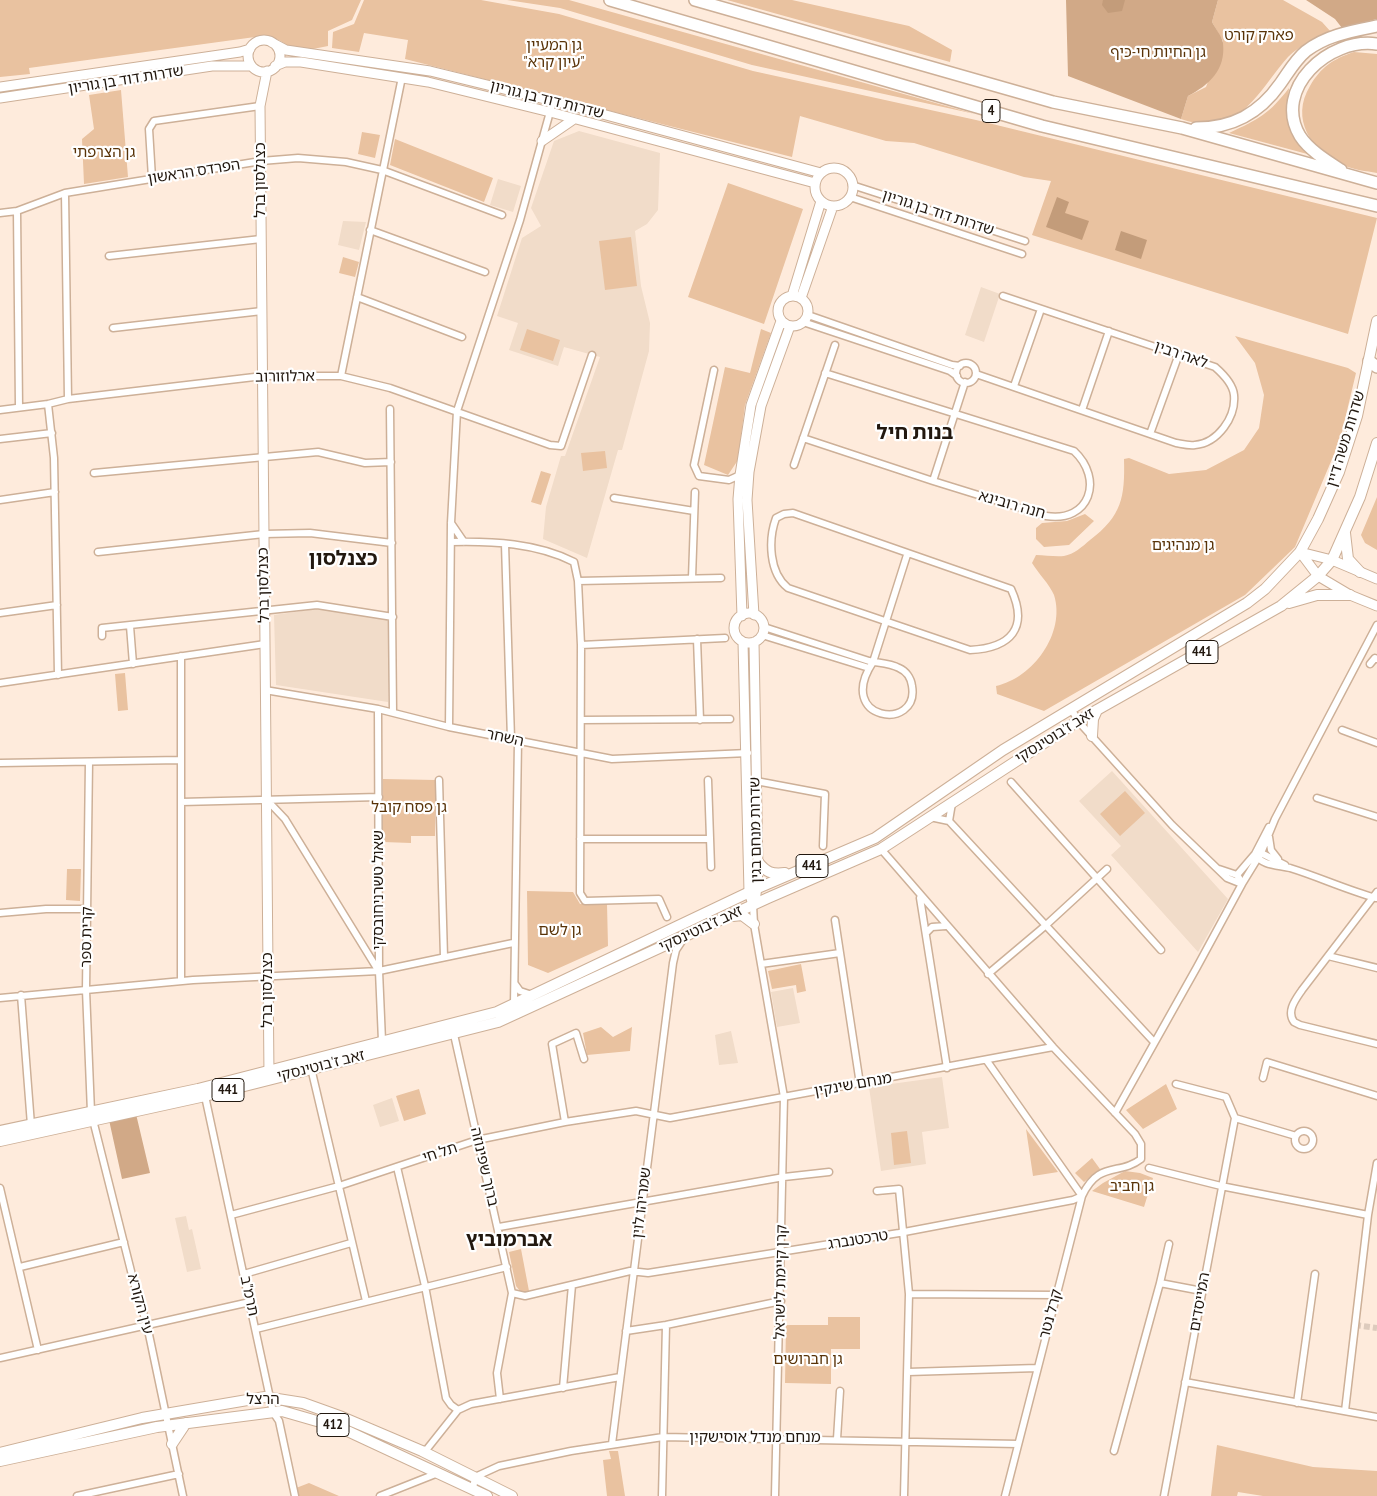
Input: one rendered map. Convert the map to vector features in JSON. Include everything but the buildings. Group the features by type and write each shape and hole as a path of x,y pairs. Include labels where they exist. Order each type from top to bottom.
{"highway":[{"name":"4","path":"610,0 1042,126 1377,206"},
{"name":"4","path":"695,0 1053,102 1182,128 1377,183"},
{"path":"1182,128 1223,126 1248,116 1270,98 1305,52 1339,34 1377,26"},
{"path":"1355,178 1320,156 1307,145 1296,125 1294,105 1302,81 1324,56 1355,43 1377,44"}],"main road":[{"name":"שדרות משה דיין","path":"1300,552 1339,472 1374,362 1377,321"},
{"name":"שדרות משה דיין","path":"1332,560 1360,497 1377,443"},
{"path":"1345,529 1348,559 1360,572"},
{"name":"זאב ז'בוטינסקי","path":"0,1141 198,1089 269,1074 311,1068 453,1028 497,1012 754,890 875,838 1003,750 1247,603 1265,590 1300,552"},
{"name":"זאב ז'בוטינסקי","path":"0,1131 205,1096 269,1074 382,1040 498,1022 684,938 753,904 881,849 1079,720 1281,606 1318,576 1332,560"},
{"path":"1281,606 1317,595 1350,595"},
{"path":"1093,737 1092,719 1098,710"},
{"path":"758,862 765,871 775,874 798,871"},
{"path":"729,916 742,915 754,924"},
{"name":"הרצל","path":"0,1453 164,1414 247,1399 271,1398 303,1403 342,1417 422,1451 512,1496"},
{"name":"הרצל","path":"0,1461 167,1426 273,1412 304,1416 341,1428 487,1496"},
{"path":"172,1444 186,1423"}],"street":[{"path":"258,41 271,42 279,52 279,58 271,68 254,68 248,58 250,48 258,41"},
{"name":"שדרות דוד בן גוריון","path":"271,42 286,50 430,71 553,101 821,173"},
{"name":"שדרות דוד בן גוריון","path":"0,87 240,52 250,48"},
{"name":"שדרות דוד בן גוריון","path":"271,68 285,62 301,62 402,77 550,112 815,183"},
{"name":"שדרות דוד בן גוריון","path":"0,98 212,66 254,68"},
{"name":"כצנלסון ברל","path":"254,68 262,91"},
{"name":"כצנלסון ברל","path":"269,1074 260,106 262,91 271,68"},
{"path":"341,376 402,77"},
{"path":"449,727 451,523 457,411 520,220 553,101"},
{"path":"152,178 149,128 154,121 260,106"},
{"path":"542,141 574,119"},
{"name":"הפרדס הראשון","path":"0,213 17,211 65,194 152,178 261,161 307,159 346,162 382,170 502,215"},
{"path":"829,169 842,170 847,174 852,185 850,197 840,205 833,206 821,201 815,190 815,183 821,173 829,169"},
{"name":"שדרות דוד בן גוריון","path":"852,185 1025,240"},
{"path":"65,194 68,399"},
{"name":"שדרות דוד בן גוריון","path":"850,197 1022,254"},
{"path":"797,297 821,201"},
{"path":"797,297 833,206"},
{"path":"17,211 19,407"},
{"path":"370,230 485,272"},
{"path":"109,256 262,239"},
{"name":"לאה רבין","path":"976,374 1176,443 1195,445 1210,440 1230,420 1234,394 1225,376 1215,367 1003,296"},
{"path":"357,297 462,337"},
{"path":"797,297 807,306 805,319"},
{"path":"742,616 738,489 751,405 781,321 778,307 783,299 797,297"},
{"path":"1014,386 1041,308"},
{"path":"113,328 262,311"},
{"path":"754,615 747,500 749,474 761,406 790,326 805,319 952,366 969,363 974,367 976,374 971,381 965,382 950,371 805,319"},
{"path":"781,321 790,326"},
{"path":"1082,410 1109,331"},
{"path":"794,465 835,345"},
{"path":"1150,434 1178,354"},
{"name":"ארלוזורוב","path":"0,410 48,404 68,399 263,376 341,376 390,388 550,445 560,446 592,355"},
{"path":"957,376 960,366"},
{"path":"714,370 694,465 700,476 729,480 740,475"},
{"name":"חנה רובינא","path":"803,438 933,482 1046,516 1060,518 1076,512 1085,503 1091,485 1089,472 1082,458 1074,451 954,415 825,373"},
{"path":"933,482 965,382"},
{"path":"48,404 52,432 55,492 58,674"},
{"path":"390,409 393,712"},
{"path":"0,440 52,432"},
{"path":"94,473 318,452 365,463 391,462"},
{"path":"729,480 738,489"},
{"path":"0,500 55,492"},
{"path":"692,578 695,492"},
{"path":"614,498 694,511"},
{"path":"784,514 793,514 907,555 1010,589 1017,602 1019,616 1014,631 1006,641 998,646 970,650 886,622 788,588 781,583 774,566 771,544 776,518 784,514"},
{"path":"451,523 464,542"},
{"path":"98,552 264,534 310,533 392,543"},
{"path":"451,542 505,544 557,554 574,562 578,581 581,645 580,893 585,901 659,899 667,917"},
{"path":"505,544 514,740 514,1004"},
{"path":"1300,552 1332,560 1377,579"},
{"path":"1300,552 1318,576 1350,595 1377,606"},
{"path":"763,631 871,665 900,668 906,673 913,687 910,703 904,710 892,715 882,715 869,706 863,692 871,665 907,555"},
{"path":"681,578 690,572 692,567"},
{"path":"578,581 721,578"},
{"path":"0,613 57,605"},
{"path":"102,636 102,628 317,605 393,618"},
{"path":"754,615 761,620 763,631 754,642 743,642 738,638 734,630 736,622 742,616 754,615"},
{"path":"881,849 920,897 1053,1048 1115,1113 1269,837 1273,823 1377,625"},
{"path":"130,626 132,664"},
{"path":"581,645 725,638"},
{"path":"697,639 700,720"},
{"name":"שדרות מנחם בגין","path":"743,642 754,890"},
{"name":"שדרות מנחם בגין","path":"753,904 758,862 754,642"},
{"path":"0,683 265,644"},
{"path":"181,656 181,981"},
{"path":"1370,664 1375,658 1377,660"},
{"name":"השחר","path":"265,690 378,708 449,727 612,759 748,753"},
{"name":"שאול טשרניחובסקי","path":"378,708 379,972 382,1040"},
{"path":"1071,708 1093,737 1172,825 1228,878 1242,884"},
{"path":"581,720 730,720"},
{"path":"1342,730 1377,743"},
{"path":"0,764 181,760"},
{"name":"קרית ספר","path":"89,762 86,990 92,1116"},
{"path":"439,780 444,957"},
{"path":"708,780 710,867"},
{"path":"756,781 825,794 823,846"},
{"path":"1011,782 1161,950"},
{"path":"181,802 379,797"},
{"path":"1317,798 1377,817"},
{"path":"266,799 285,820 379,972"},
{"path":"949,821 952,803"},
{"path":"266,819 268,814 271,814 285,820"},
{"path":"930,817 949,821 1154,1042"},
{"path":"1237,875 1258,856 1267,830 1273,823"},
{"path":"1269,837 1271,850 1280,862"},
{"path":"580,840 710,839"},
{"path":"1258,856 1280,862 1290,868"},
{"path":"1258,856 1376,896 1302,990 1291,1007 1291,1013 1294,1022 1300,1025 1377,1044"},
{"path":"1218,868 1237,875 1242,884"},
{"path":"988,974 1045,926 1106,869"},
{"path":"920,897 947,1068"},
{"name":"קרן קיימת לישראל","path":"753,904 754,924 784,1097 784,1177 776,1496"},
{"path":"0,913 46,909 87,909"},
{"path":"835,920 860,1084"},
{"path":"926,933 932,928 946,926"},
{"path":"655,938 661,939 667,945"},
{"name":"שמריהו לוין","path":"612,1444 672,963 676,950 684,938"},
{"path":"0,998 268,975 379,972 513,943"},
{"name":"שמריהו לוין","path":"667,945 672,963"},
{"path":"761,964 840,953"},
{"path":"1328,956 1377,968"},
{"path":"515,984 520,991 533,995"},
{"path":"21,996 31,1125"},
{"name":"ברוך שפינוזה","path":"453,1028 477,1140 499,1227 512,1293 497,1373 500,1399"},
{"path":"565,1122 552,1044 576,1033 584,1059"},
{"name":"מנחם שינקין","path":"653,1114 670,1118 1053,1048"},
{"path":"987,1061 1082,1196"},
{"path":"1263,1078 1267,1062 1377,1096"},
{"path":"311,1068 339,1186 350,1243 366,1301"},
{"path":"1176,1084 1226,1097 1236,1118 1296,1136"},
{"name":"תרמ\"ב","path":"205,1096 273,1412 278,1421 295,1496"},
{"name":"תל חי","path":"231,1215 339,1186 477,1140 565,1122 636,1112 653,1114"},
{"name":"קרל נטר","path":"1005,1496 1082,1196 1087,1185 1098,1175 1110,1169 1134,1164 1141,1159 1141,1144 1135,1134 1115,1113"},
{"name":"עין הקורא","path":"92,1116 147,1325 164,1414 183,1496"},
{"name":"המייסדים","path":"1164,1496 1221,1186 1236,1118"},
{"path":"1345,1411 1368,1215 1377,1163"},
{"path":"397,1167 426,1286 446,1398 458,1410"},
{"path":"1149,1168 1221,1186 1368,1215"},
{"path":"499,1227 784,1177 829,1172"},
{"path":"878,1191 899,1189 905,1232 909,1294 904,1496"},
{"path":"0,1190 20,1267 38,1350"},
{"name":"טרכטנברג","path":"512,1293 525,1296 633,1272 648,1273 905,1232 1072,1200 1082,1196"},
{"path":"20,1267 124,1242"},
{"path":"244,1274 350,1243"},
{"path":"1114,1451 1169,1244"},
{"path":"256,1329 507,1267"},
{"path":"1298,1403 1315,1274"},
{"path":"1160,1283 1202,1291"},
{"path":"563,1388 572,1285"},
{"path":"909,1294 1057,1295"},
{"path":"626,1331 666,1325 781,1301"},
{"path":"0,1358 250,1302"},
{"path":"662,1496 666,1325"},
{"path":"908,1372 1037,1368"},
{"path":"422,1451 427,1449 458,1410 471,1404 620,1378"},
{"path":"1185,1382 1377,1417"},
{"path":"837,1439 840,1391"},
{"name":"מנחם מנדל אוסישקין","path":"472,1489 479,1479 494,1468 571,1450 663,1437 1018,1444"},
{"name":"מנחם מנדל אוסישקין","path":"479,1479 494,1468"},
{"path":"380,1496 438,1473"},
{"path":"77,1495 179,1474"}],"shaded area":[{"path":"1103,0 1125,0 1122,11 1108,13 1102,5"},
{"path":"579,131 660,153 658,210 647,224 635,231 641,286 650,323 649,351 622,450 618,450 587,558 543,539 546,507 561,456 565,456 600,357 564,347 558,366 509,350 518,323 497,316 522,238 541,226 531,208 554,141"},
{"path":"498,179 521,186 513,212 490,205"},
{"path":"1057,197 1069,202 1065,213 1089,221 1082,240 1046,227"},
{"path":"343,221 366,222 359,250 338,245"},
{"path":"1121,231 1147,240 1141,259 1115,250"},
{"path":"981,287 1000,294 984,342 965,335"},
{"path":"316,609 390,620 388,702 276,685 274,615"},
{"path":"1112,771 1228,899 1198,952 1111,855 1121,846 1079,801"},
{"path":"793,988 800,1023 777,1027 771,992"},
{"path":"731,1031 738,1063 719,1065 715,1035"},
{"path":"942,1077 949,1128 922,1132 926,1164 881,1171 869,1087"},
{"path":"392,1098 399,1121 380,1127 373,1105"},
{"path":"186,1216 189,1230 192,1229 201,1269 187,1272 175,1218"}],"green space":[{"path":"0,0 361,0 352,20 328,31 328,46 308,50 292,48 279,40 255,37 29,68 30,74 0,77"},
{"name":"גן המעיין \"עיון קרא\"","path":"364,0 481,0 559,14 753,71 976,120 1377,218 1348,334 1032,235 1051,181 1024,177 914,143 886,141 800,116 792,157 405,59 408,40 364,33 359,52 332,48 333,32 354,24"},
{"path":"507,0 569,0 975,114 752,65 560,8"},
{"path":"727,0 792,0 909,26 952,50 950,62"},
{"name":"גן החיות חי-כיף","path":"1066,0 1218,0 1212,22 1223,43 1222,61 1219,69 1209,82 1188,96 1181,119 1068,76"},
{"name":"פארק קורט","path":"1218,0 1283,0 1322,22 1331,32 1308,42 1288,57 1245,109 1233,117 1218,123 1201,124 1181,119 1188,96 1206,87 1223,41 1212,22"},
{"path":"1306,0 1377,0 1377,19 1342,28 1335,19"},
{"path":"1354,52 1377,54 1377,173 1351,168 1332,159 1313,143 1303,122 1304,98 1314,79 1328,65"},
{"path":"1289,88 1288,109 1291,124 1298,139 1311,155 1229,133 1263,115"},
{"name":"גן הצרפתי","path":"121,90 128,177 84,184 82,139 94,129 89,95"},
{"path":"362,132 380,135 375,158 358,154"},
{"path":"395,139 493,178 484,202 390,165"},
{"path":"728,183 803,209 764,324 688,297"},
{"path":"631,237 637,286 605,290 599,241"},
{"path":"343,257 359,262 355,277 339,273"},
{"path":"527,329 560,340 553,361 520,350"},
{"path":"761,329 771,333 745,405 738,460 728,475 704,465 725,367 750,373"},
{"name":"גן מנהיגים","path":"1235,336 1348,368 1356,373 1340,440 1295,547 1245,595 1044,711 997,694 996,686 1010,681 1034,664 1051,638 1055,624 1056,609 1054,595 1032,563 1036,555 1064,556 1071,554 1109,523 1115,514 1122,495 1124,459 1129,458 1169,474 1206,470 1244,450 1259,428 1264,395 1255,363"},
{"path":"605,451 607,468 583,471 581,453"},
{"path":"541,471 551,474 541,505 531,502"},
{"path":"1377,497 1377,550 1365,543 1361,535"},
{"path":"1085,514 1094,521 1069,545 1044,547 1036,539 1036,528 1042,523 1067,521"},
{"path":"125,673 128,710 118,711 115,674"},
{"name":"גן פסח קובל","path":"383,779 436,780 435,836 411,836 411,843 383,842"},
{"path":"1125,791 1145,813 1120,836 1100,814"},
{"path":"67,869 81,869 80,901 66,900"},
{"name":"גן לשם","path":"527,891 573,892 580,904 607,904 608,946 548,973 528,965"},
{"path":"801,964 806,991 797,993 796,985 772,989 768,971"},
{"path":"601,1027 613,1037 632,1027 630,1051 587,1055 583,1033"},
{"path":"1166,1084 1177,1109 1143,1129 1126,1110"},
{"path":"419,1089 426,1114 404,1121 396,1096"},
{"path":"136,1114 150,1173 122,1179 109,1120"},
{"path":"1026,1129 1058,1172 1033,1176"},
{"path":"907,1131 911,1163 894,1165 891,1133"},
{"path":"1092,1158 1100,1169 1084,1182 1075,1173"},
{"name":"גן חביב","path":"1125,1171 1140,1173 1153,1178 1144,1207 1092,1191"},
{"path":"521,1249 529,1291 520,1291 516,1286 509,1252"},
{"name":"גן חברושים","path":"828,1317 860,1317 860,1349 831,1349 831,1384 785,1383 786,1325 828,1325"},
{"path":"1217,1445 1313,1467 1377,1471 1377,1496 1263,1496 1238,1492 1237,1496 1211,1496"},
{"path":"609,1451 618,1451 625,1496 607,1496 603,1460 611,1459"},
{"path":"309,1483 339,1496 297,1496 296,1488"}],"tunnel":[{"path":"1355,1325 1377,1328"}],"district":[{"name":"בנות חיל","path":"915,433"},
{"name":"כצנלסון","path":"343,559"},
{"name":"אברמוביץ","path":"509,1240"}]}
